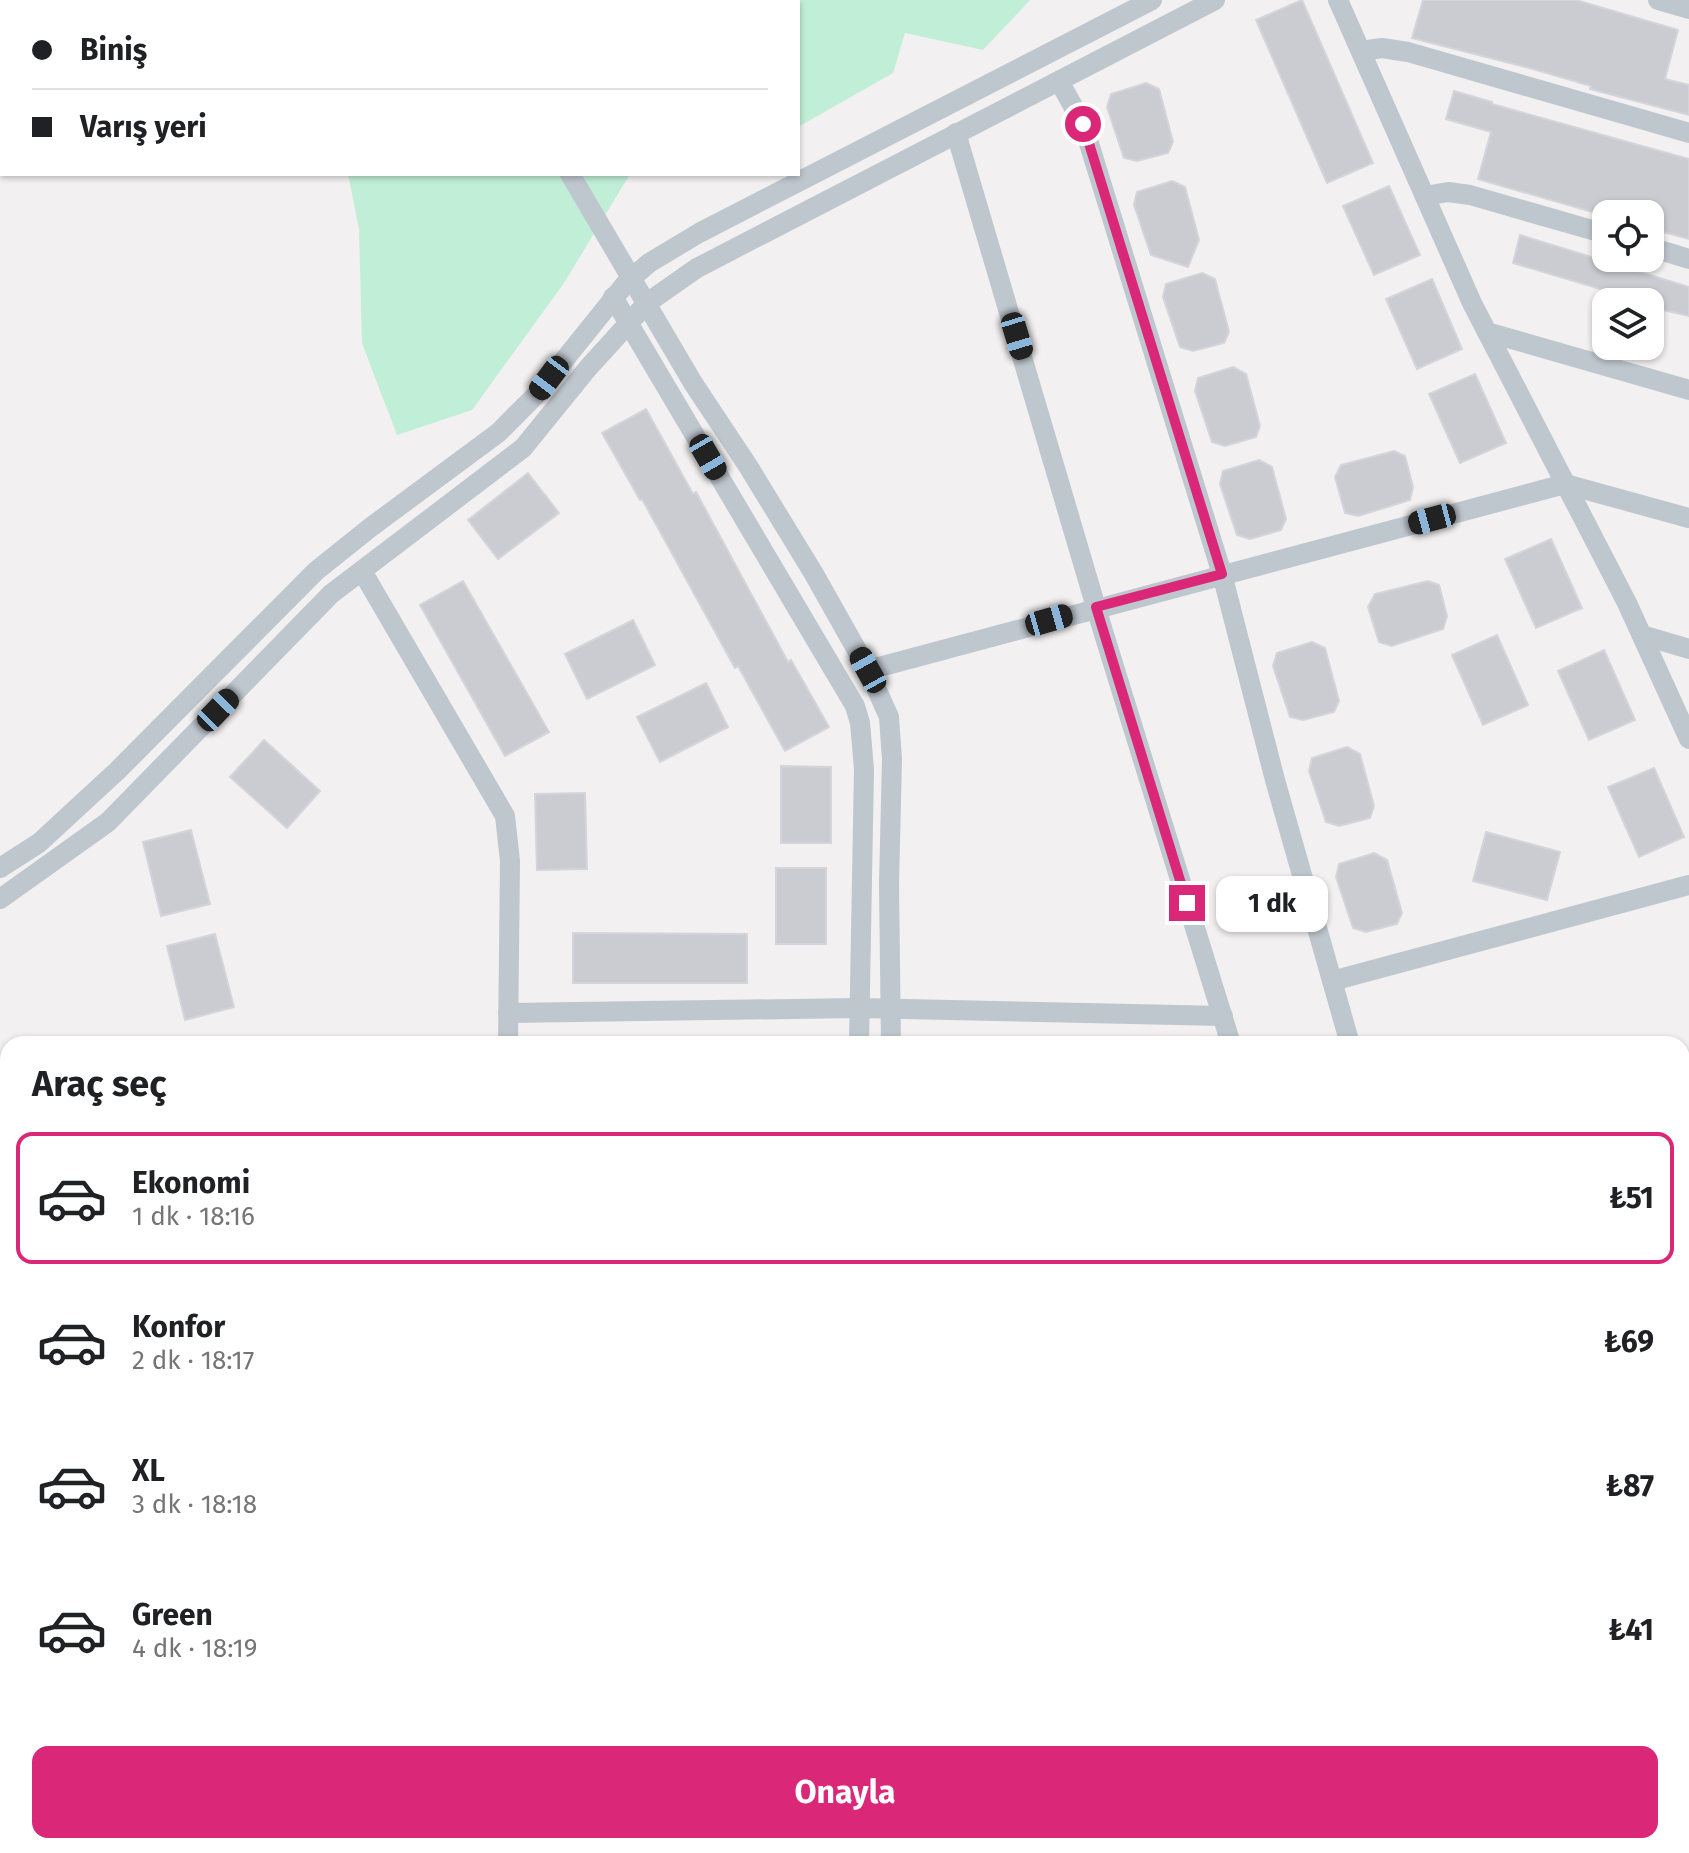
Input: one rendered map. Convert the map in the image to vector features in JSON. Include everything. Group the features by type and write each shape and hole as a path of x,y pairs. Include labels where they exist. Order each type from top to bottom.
{"street":[{"path":"0,868 39,843 117,771 316,571 498,433 536,395 613,297 649,263 699,233 1152,0"},
{"path":"0,899 108,822 331,594 523,448 588,368 647,303 697,268 1215,0"},
{"path":"1338,0 1487,332 1642,635 1689,739"},
{"path":"1658,0 1689,9"},
{"path":"1361,51 1382,48 1408,52 1689,133"},
{"path":"1059,81 1083,124 1222,574 1275,780 1348,1036"},
{"path":"956,133 1096,607 1229,1036"},
{"path":"571,176 693,383 798,547 868,670 889,717 892,759 889,884 891,1036"},
{"path":"1425,196 1448,192 1470,195 1592,230"},
{"path":"1664,251 1689,259"},
{"path":"613,297 855,706 860,723 864,769 859,1036"},
{"path":"1487,332 1689,390"},
{"path":"868,670 1565,484 1689,518"},
{"path":"362,571 505,816 510,861 508,1036"},
{"path":"1642,635 1689,649"},
{"path":"1332,981 1689,885"},
{"path":"508,1013 859,1008 1223,1016"}],"green space":[{"path":"800,0 1030,0 983,50 905,33 893,73 800,126"},
{"path":"348,176 629,176 564,283 472,410 397,435 362,343 359,229"}],"building":[{"path":"1302,0 1373,163 1327,183 1256,20"},
{"path":"1423,0 1576,0 1678,30 1665,79 1689,85 1689,115 1590,89 1591,86 1533,69 1412,38"},
{"path":"1146,83 1159,89 1173,142 1168,153 1137,161 1124,158 1107,107 1111,94"},
{"path":"1454,91 1689,159 1689,239 1664,232 1664,200 1592,200 1592,212 1478,179 1491,132 1446,119"},
{"path":"1172,181 1185,187 1199,240 1188,267 1151,255 1134,205 1137,192"},
{"path":"1389,186 1420,255 1374,275 1343,206"},
{"path":"1520,235 1592,257 1592,272 1640,272 1689,287 1689,316 1664,310 1664,288 1597,288 1513,263"},
{"path":"1202,273 1215,279 1229,332 1224,343 1193,351 1180,347 1163,297 1166,284"},
{"path":"1432,279 1462,349 1417,369 1386,299"},
{"path":"1233,367 1246,374 1260,426 1256,437 1225,446 1212,442 1195,391 1198,378"},
{"path":"1475,374 1506,443 1460,463 1429,394"},
{"path":"646,409 693,494 696,492 788,662 791,660 829,727 785,751 602,433"},
{"path":"1394,451 1405,456 1413,487 1410,500 1358,516 1345,513 1335,477 1341,465"},
{"path":"1259,460 1272,467 1286,519 1281,530 1250,539 1237,535 1220,484 1223,471"},
{"path":"528,473 559,513 498,559 468,520"},
{"path":"1551,539 1582,608 1536,628 1505,559"},
{"path":"463,581 549,732 505,756 420,605"},
{"path":"1428,581 1439,585 1447,616 1443,629 1392,646 1379,642 1368,607 1375,594"},
{"path":"633,620 655,665 587,699 565,654"},
{"path":"1497,635 1528,705 1483,725 1452,655"},
{"path":"1312,642 1325,648 1339,701 1334,712 1303,720 1290,717 1273,666 1277,653"},
{"path":"1604,650 1635,720 1589,740 1558,671"},
{"path":"706,683 728,727 660,762 637,717"},
{"path":"264,740 320,791 287,828 230,777"},
{"path":"1347,747 1360,754 1374,806 1370,818 1339,826 1326,822 1309,771 1312,758"},
{"path":"781,766 831,767 831,843 781,843"},
{"path":"1654,768 1684,837 1639,857 1608,787"},
{"path":"585,793 587,869 537,870 535,794"},
{"path":"191,830 210,904 161,916 143,842"},
{"path":"1486,832 1560,852 1547,900 1473,881"},
{"path":"1374,853 1387,860 1402,913 1397,924 1366,932 1353,928 1336,877 1339,864"},
{"path":"776,868 826,868 826,944 776,944"},
{"path":"573,933 747,934 747,983 573,983"},
{"path":"215,934 234,1007 185,1020 167,946"}],"route":[{"path":"1083,124 1222,574 1096,607 1187,903"}]}
